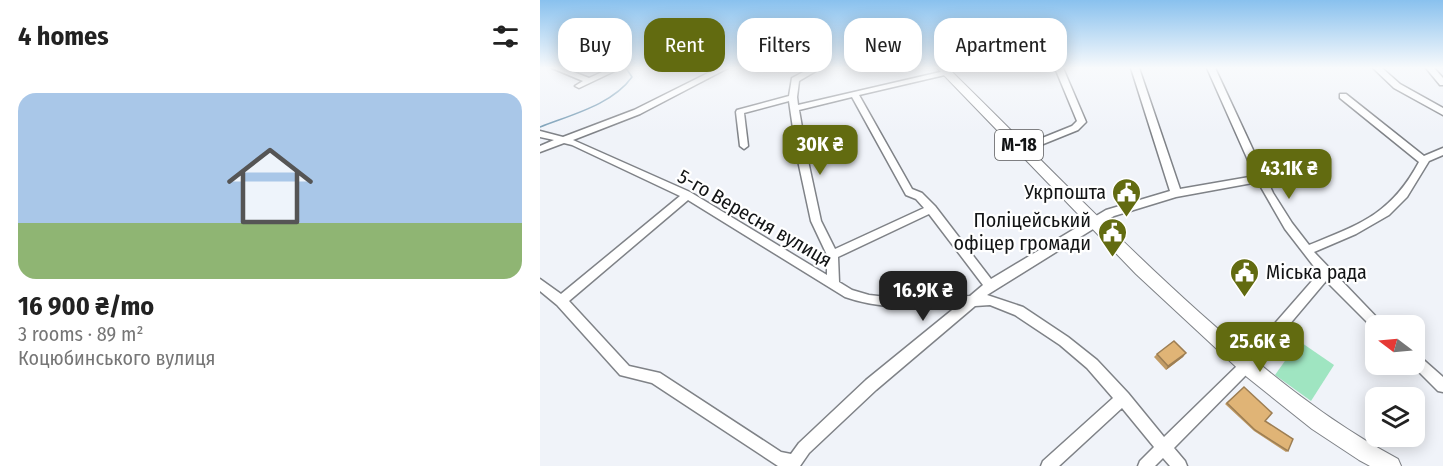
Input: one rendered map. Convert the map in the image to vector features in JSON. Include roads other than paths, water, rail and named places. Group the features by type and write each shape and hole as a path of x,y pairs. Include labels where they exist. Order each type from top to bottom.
{"highway":[{"name":"М-18","path":"964,90 1161,290 1246,366 1321,426 1391,466"}],"street":[{"path":"540,149 637,112 681,90"},
{"path":"794,90 802,156 816,221 832,255 833,285"},
{"path":"795,108 874,90"},
{"path":"1023,149 1075,128 1082,122 1068,90"},
{"path":"1142,90 1176,193"},
{"path":"1221,90 1279,211 1307,250 1368,315"},
{"path":"1402,90 1443,112"},
{"path":"855,95 909,192 919,196 931,209 990,286"},
{"path":"1343,96 1424,161"},
{"path":"744,146 740,112 793,97"},
{"name":"5-го Вересня вулиця","path":"540,134 575,143 687,195 849,294 869,300 896,303 990,300 1010,307 1064,341 1092,364 1180,466"},
{"path":"1307,250 1351,232 1394,205 1415,178 1424,161 1443,152"},
{"path":"540,284 561,302 625,371 655,377 778,459 793,465 804,448 871,385 990,286 1110,213 1176,193 1263,178"},
{"path":"561,302 687,195"},
{"path":"832,255 931,209"},
{"path":"1145,466 1246,366 1327,272"},
{"path":"1425,369 1443,386"},
{"path":"1048,466 1123,398"}],"waterway":[{"path":"540,127 590,108 620,90"}],"place":[{"name":"Укрпошта","path":"1127,218"},
{"name":"Поліцейський офіцер громади","path":"1112,258"},
{"name":"Міська рада","path":"1245,298"}]}
